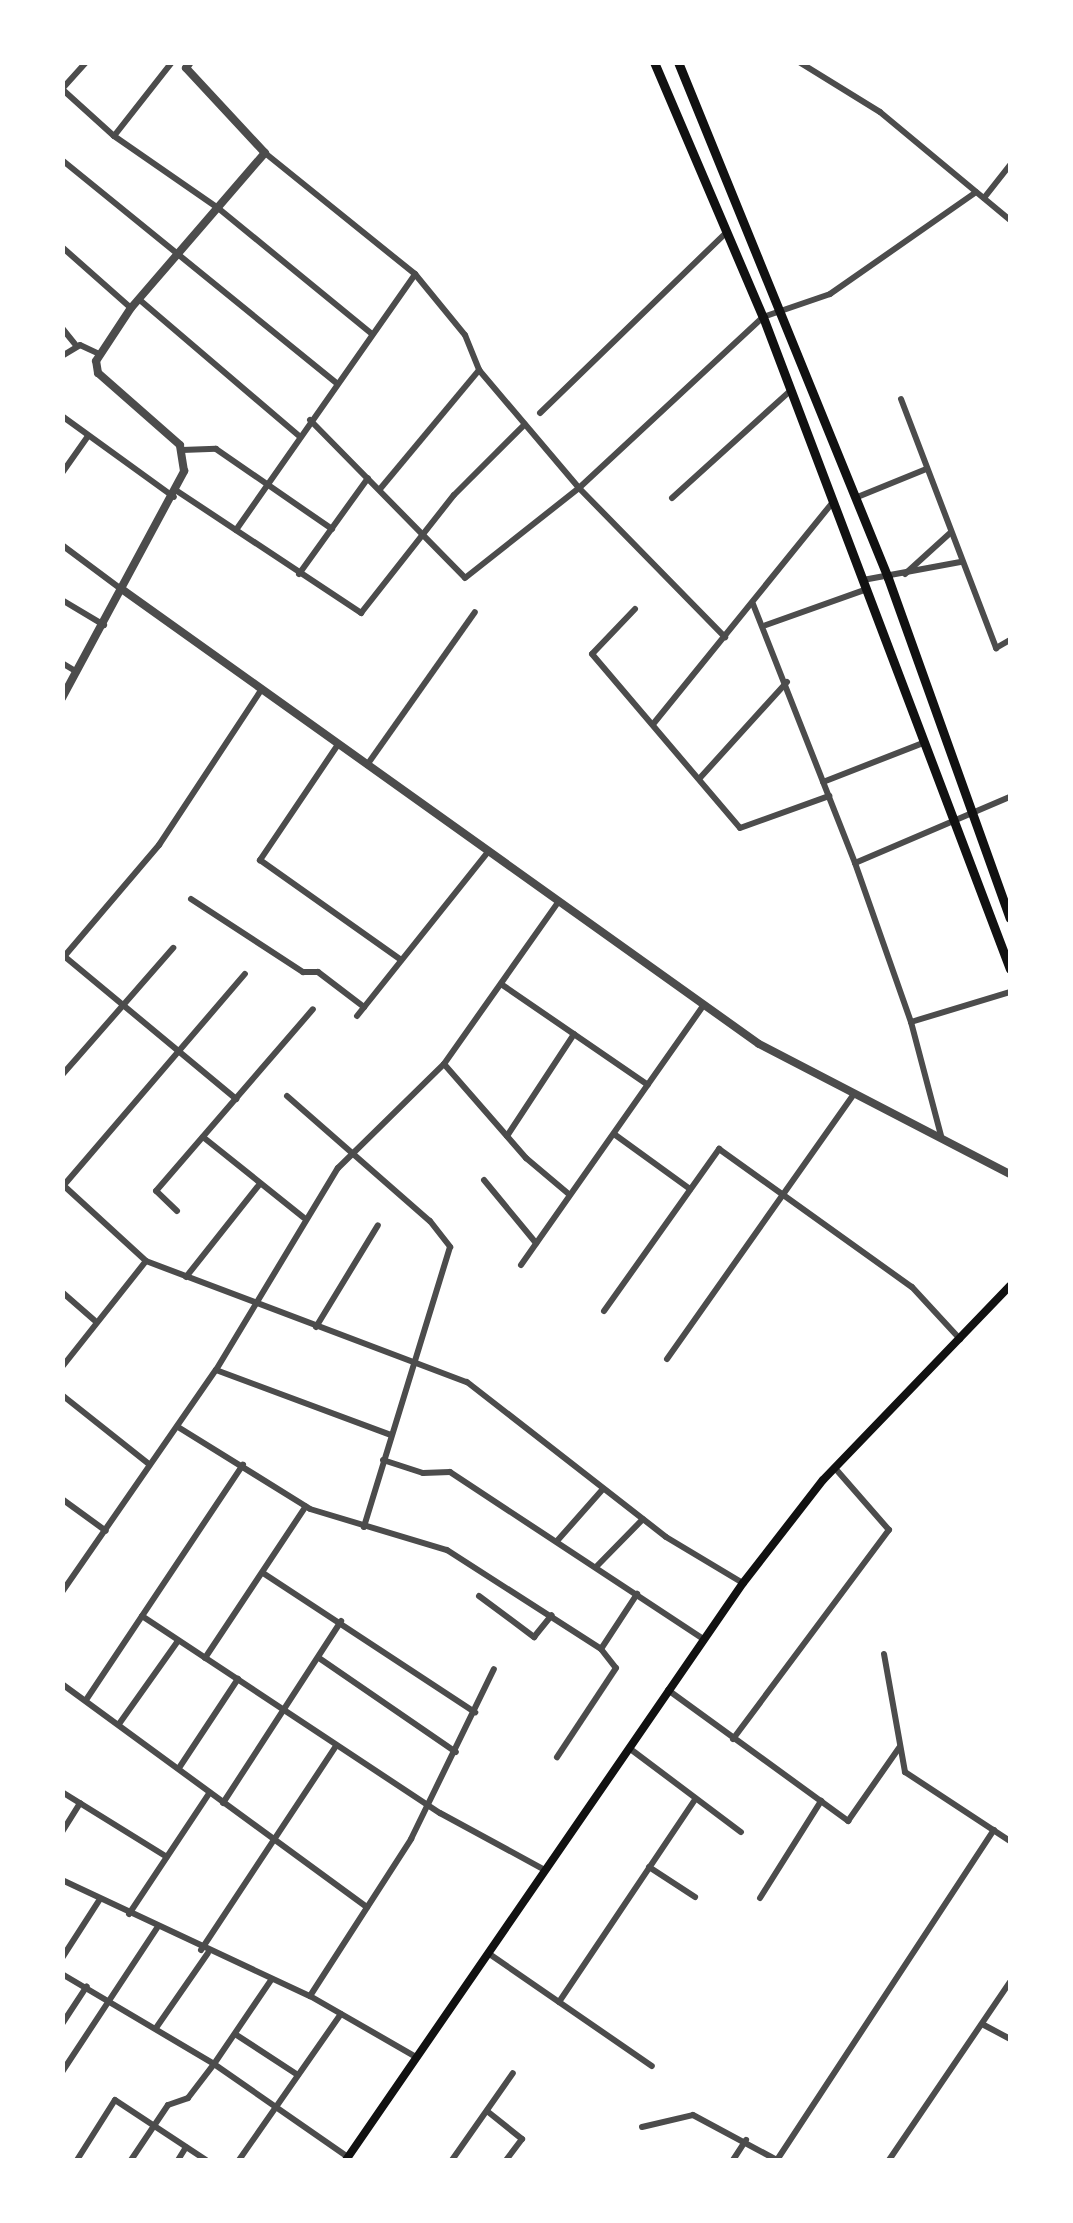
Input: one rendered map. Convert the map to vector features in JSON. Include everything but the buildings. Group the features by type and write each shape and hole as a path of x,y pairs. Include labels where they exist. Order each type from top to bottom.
{"main road":[{"path":"654,62 728,231 791,390 1010,969"},
{"path":"678,62 888,578 1010,918"},
{"path":"347,2159 743,1583 835,1468 1010,1289"}],"street":[{"path":"86,62 62,89 114,136 218,208 372,334"},
{"path":"114,136 172,62 188,65 266,153 416,274 465,334 479,370 580,488 725,637"},
{"path":"799,62 880,112 1010,220"},
{"path":"266,153 142,300 131,308 99,354 98,373 182,450 210,447 268,482 332,529"},
{"path":"62,160 336,383"},
{"path":"984,198 1010,164"},
{"path":"310,420 466,578 580,488 762,317 830,294 976,192"},
{"path":"540,413 728,231"},
{"path":"62,247 131,308"},
{"path":"236,530 416,274"},
{"path":"142,300 299,436"},
{"path":"62,328 76,345 99,354"},
{"path":"62,356 76,345"},
{"path":"380,490 479,370"},
{"path":"672,498 791,390"},
{"path":"901,400 996,648 1010,640"},
{"path":"62,416 361,613 424,533 525,424"},
{"path":"62,473 88,436"},
{"path":"64,692 176,494 182,450"},
{"path":"855,498 926,469"},
{"path":"298,574 368,477"},
{"path":"654,723 834,502"},
{"path":"904,575 950,534"},
{"path":"62,545 260,692 759,1044 1010,1174"},
{"path":"766,625 865,585 960,562"},
{"path":"62,600 104,625"},
{"path":"753,604 766,625 911,1022 943,1141"},
{"path":"635,609 592,654 740,828 829,796"},
{"path":"366,766 475,612"},
{"path":"62,663 77,672"},
{"path":"699,779 787,682"},
{"path":"236,1100 63,957 159,846 260,692"},
{"path":"823,782 922,743"},
{"path":"337,746 260,861 401,960"},
{"path":"855,864 1010,797"},
{"path":"356,1016 488,852"},
{"path":"190,900 303,972 318,972 364,1007"},
{"path":"62,1592 216,1370 304,1218 352,1154 444,1064 559,901"},
{"path":"62,1074 173,948"},
{"path":"246,974 64,1184 146,1261 467,1382 643,1519 743,1583"},
{"path":"501,984 648,1086"},
{"path":"911,1022 1010,992"},
{"path":"521,1266 704,1005"},
{"path":"177,1211 156,1191 313,1009"},
{"path":"507,1136 574,1034"},
{"path":"444,1064 507,1136 570,1194"},
{"path":"667,1358 854,1094"},
{"path":"288,1096 450,1247 426,1310 418,1365 382,1460 364,1527"},
{"path":"614,1134 690,1189"},
{"path":"203,1137 304,1218"},
{"path":"604,1311 719,1149 912,1287 960,1339"},
{"path":"484,1180 536,1244"},
{"path":"186,1276 259,1185"},
{"path":"316,1327 378,1224"},
{"path":"62,1366 94,1320 146,1261"},
{"path":"62,1292 94,1320"},
{"path":"216,1370 391,1436"},
{"path":"62,1395 150,1466"},
{"path":"178,1428 306,1506 447,1550 602,1649 616,1668 557,1756"},
{"path":"382,1460 422,1473 450,1472 702,1639"},
{"path":"86,1700 243,1465"},
{"path":"734,1739 889,1530 835,1468"},
{"path":"557,1541 603,1489"},
{"path":"62,1498 106,1531"},
{"path":"206,1658 306,1506"},
{"path":"596,1567 643,1519"},
{"path":"263,1572 475,1712"},
{"path":"602,1649 637,1594"},
{"path":"479,1596 534,1637 552,1615"},
{"path":"142,1616 428,1806 545,1870"},
{"path":"223,1803 287,1712 341,1622"},
{"path":"119,1724 178,1640"},
{"path":"884,1654 905,1772 1010,1840"},
{"path":"319,1658 456,1752"},
{"path":"310,1996 428,1806 494,1669"},
{"path":"179,1768 238,1679"},
{"path":"62,1684 367,1907"},
{"path":"668,1690 848,1821 898,1748"},
{"path":"156,2028 271,1840 336,1746"},
{"path":"628,1748 694,1801 741,1832"},
{"path":"62,1792 167,1856"},
{"path":"128,1914 210,1792"},
{"path":"558,2002 694,1801"},
{"path":"760,1898 821,1802"},
{"path":"62,1832 80,1803"},
{"path":"642,2127 693,2115 778,2160 994,1830"},
{"path":"649,1867 696,1897"},
{"path":"63,1881 204,1952 310,1996 416,2056"},
{"path":"62,1958 100,1900"},
{"path":"62,2072 157,1928"},
{"path":"488,1953 652,2066"},
{"path":"62,1974 111,1999 214,2064 347,2159"},
{"path":"131,2160 156,2125 214,2064 271,1980"},
{"path":"889,2160 1010,1982"},
{"path":"62,2024 87,1986"},
{"path":"239,2160 341,2014"},
{"path":"982,2024 1010,2040"},
{"path":"235,2034 298,2075"},
{"path":"62,2054 72,2058"},
{"path":"452,2160 513,2074"},
{"path":"78,2160 114,2100 206,2160"},
{"path":"486,2111 522,2139 506,2160"},
{"path":"733,2160 746,2140"},
{"path":"178,2160 186,2147"}]}
